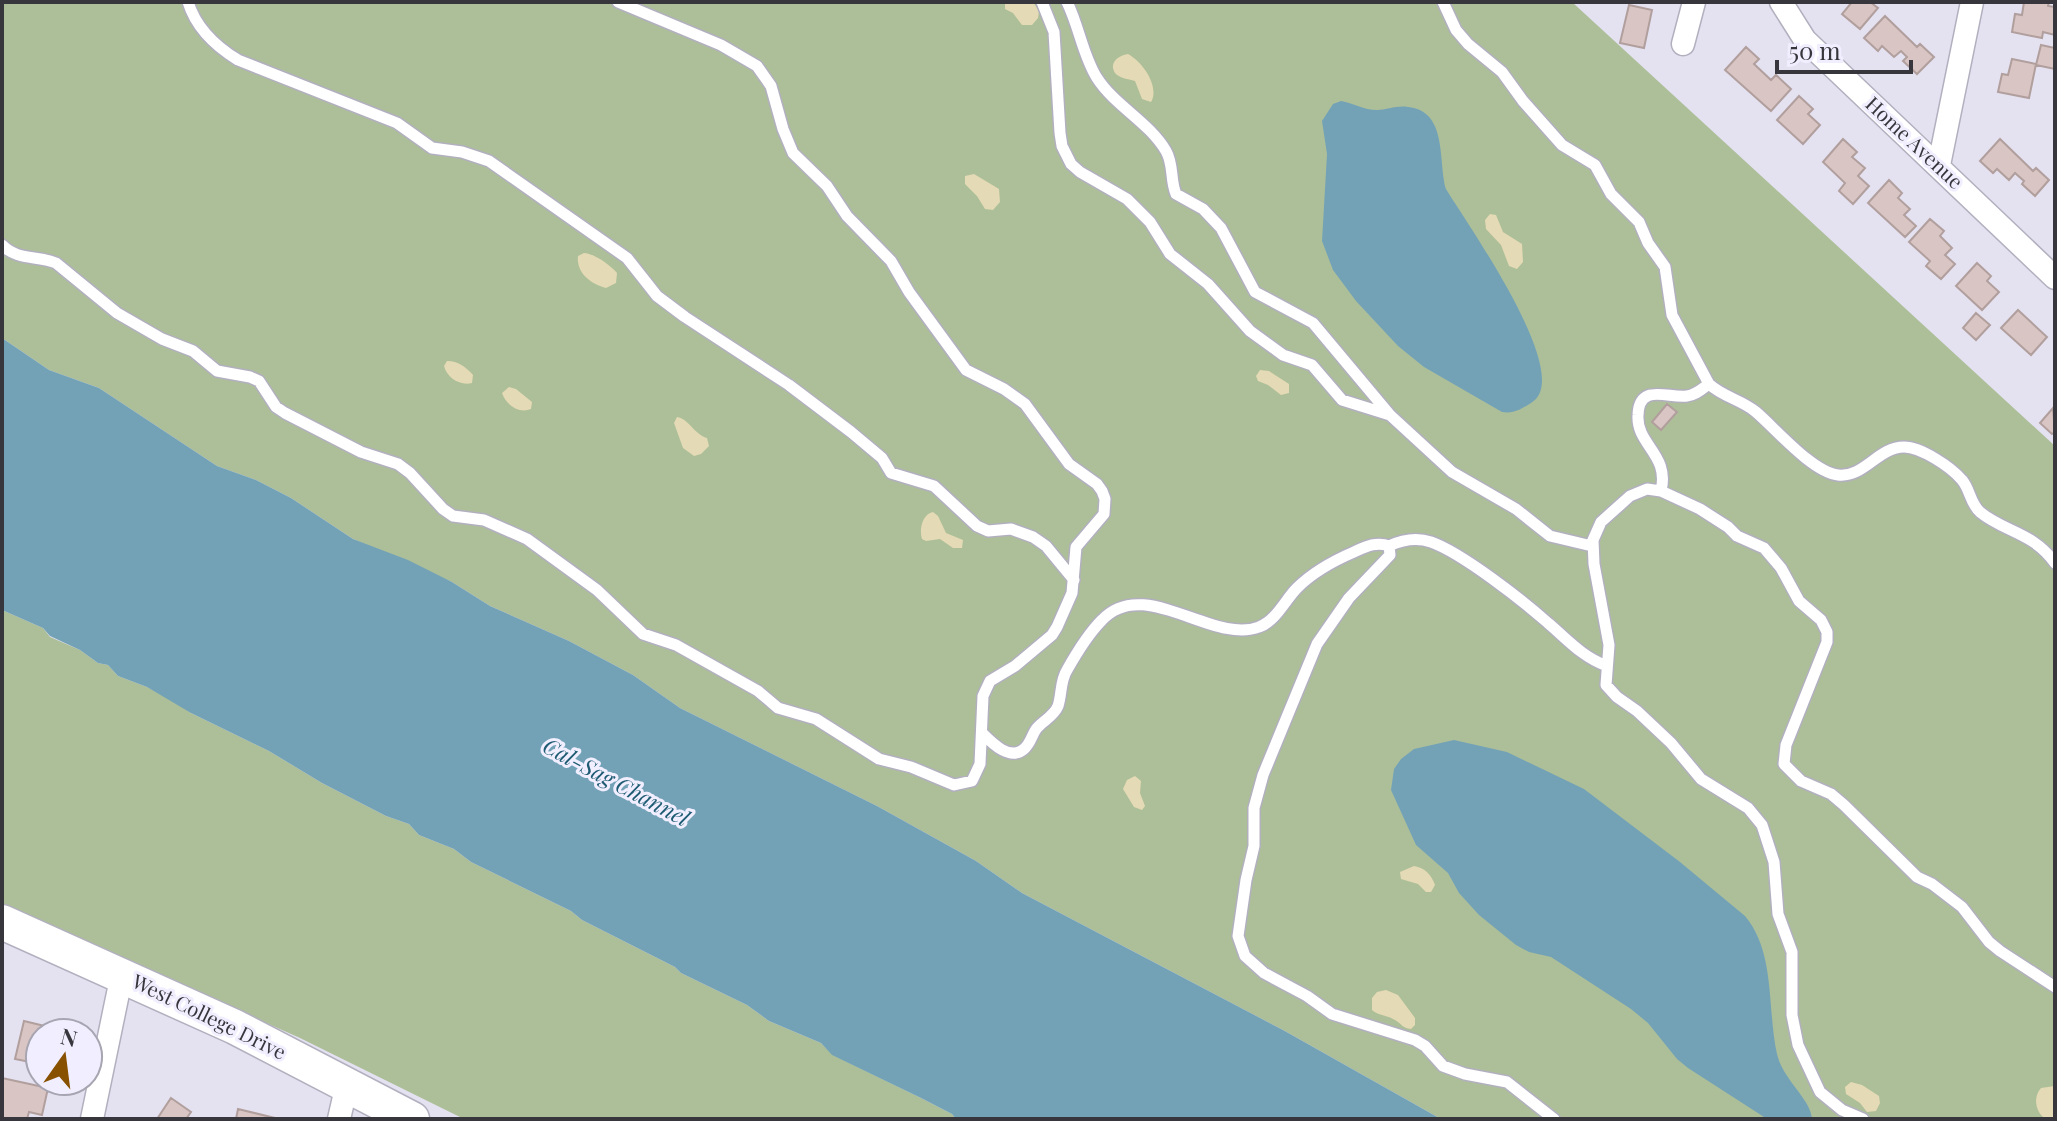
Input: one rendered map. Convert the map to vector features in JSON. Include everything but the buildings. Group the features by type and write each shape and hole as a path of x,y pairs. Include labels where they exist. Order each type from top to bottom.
{"main road":[{"name":"West College Drive","path":"2,922 122,974 347,1084 392,1114"}],"street":[{"path":"1683,44 1694,2"},
{"name":"Home Avenue","path":"1781,2 1805,40 2055,278"},
{"path":"1939,165 1972,2"},
{"path":"92,1119 122,974"},
{"path":"339,1119 347,1084"}],"lane":[{"path":"188,2 201,30 238,60 397,123 432,148 474,155 508,173 536,196 627,258 657,296 789,385 851,432 882,458 891,473 934,486 945,493 967,518 988,531 1011,529 1033,537 1046,546 1074,580"},
{"path":"2,245 23,258 46,259 56,263 117,313 162,339 193,351 217,371 259,381 276,407 285,413 361,452 398,464 453,516 484,520 527,539 597,590 643,634 676,645 758,691 778,708 816,719 873,756 911,767 954,785 972,781 977,774 986,688 990,681 1015,666 1052,635 1072,593 1076,547 1104,514 1105,499 1097,484 1069,464 1034,413 1016,395 966,370 909,292 891,261 847,216 827,186 793,153 771,86 757,66 721,45 618,2"},
{"path":"1042,2 1054,32 1060,133 1062,146 1071,164 1127,199 1150,222 1170,254 1208,284 1250,331 1283,355 1312,365 1342,400 1390,415"},
{"path":"1067,2 1095,76 1105,90 1144,124 1165,148 1176,194 1203,209 1221,228 1255,292 1313,323 1390,415 1452,472 1516,509 1550,536 1592,546"},
{"path":"1443,2 1456,30 1468,44 1509,80 1523,101 1562,145 1595,165 1611,194 1639,222 1648,243 1665,267 1672,315 1709,384 1718,393 1757,412 1785,442 1834,474 1860,470 1890,449 1909,447 1918,450 1962,480 1978,510 2033,540 2055,563"},
{"path":"1661,491 1661,462 1640,430 1639,406 1655,393 1686,397 1709,384"},
{"path":"1863,1119 1842,1110 1820,1092 1798,1045 1792,1015 1792,952 1778,914 1774,862 1762,825 1748,808 1701,779 1671,743 1606,685 1607,630 1592,546 1601,522 1630,496 1647,489 1661,491 1715,517 1737,536 1764,548 1781,568 1799,601 1821,620 1827,632 1824,654 1786,745 1784,764 1801,781 1831,794 1902,865 1962,907 1989,942 2055,987"},
{"path":"983,734 1001,750 1024,750 1038,726 1058,707 1066,671 1098,623 1117,608 1138,604 1225,626 1259,627 1269,622 1294,591 1324,566 1371,545 1384,543 1389,546 1417,539 1443,548 1497,583 1585,656 1607,666"},
{"path":"1389,546 1390,555 1349,598 1317,644 1263,775 1254,808 1254,846 1242,903 1238,936 1240,946 1245,956 1264,973 1307,996 1332,1014 1415,1040 1425,1046 1443,1066 1453,1071 1507,1082 1554,1119"}],"green space":[{"path":"2,2 1572,2 2055,446 2055,1119 1441,1119 1283,1030 1022,893 976,861 877,806 680,708 633,675 569,641 490,606 452,582 353,539 291,498 256,480 217,466 99,388 49,370 2,338"},
{"path":"2,610 43,628 50,637 80,650 98,663 108,665 118,676 147,687 191,713 269,751 322,783 386,816 409,824 419,835 454,849 471,862 571,911 582,920 675,967 681,973 747,1005 769,1021 821,1043 833,1055 952,1114 956,1119 464,1119 300,1038 2,905"}],"sand":[{"path":"1005,2 1033,2 1039,11 1038,18 1032,25 1022,25 1013,13 1005,9"},
{"path":"1128,54 1139,63 1152,82 1151,102 1142,99 1135,81 1121,77 1113,69 1114,62"},
{"path":"974,174 999,189 1000,202 993,210 985,209 965,184 965,176"},
{"path":"1490,214 1496,215 1503,232 1522,244 1523,262 1517,269 1509,266 1501,245 1486,229 1485,220"},
{"path":"584,253 597,257 614,270 617,273 616,283 606,288 586,277 578,262 578,256"},
{"path":"447,361 468,369 473,375 472,383 459,382 451,377 444,366"},
{"path":"1260,370 1269,371 1289,384 1289,393 1281,395 1258,381 1256,376"},
{"path":"509,387 532,402 531,409 522,410 510,405 502,393"},
{"path":"677,417 707,438 709,446 701,454 694,456 683,448 674,423"},
{"path":"933,512 946,533 963,540 962,548 953,548 940,539 922,539 922,523"},
{"path":"1135,776 1141,781 1140,793 1145,806 1142,810 1134,807 1123,789 1127,780"},
{"path":"1414,866 1432,878 1435,885 1431,892 1401,879 1400,872"},
{"path":"1386,990 1398,995 1415,1018 1411,1029 1372,1010 1372,998 1377,992"},
{"path":"1851,1082 1879,1096 1876,1111 1867,1112 1846,1094 1845,1087"},
{"path":"2055,1086 2055,1119 2045,1119 2037,1108 2037,1096 2041,1088"}],"water":[{"path":"1341,101 1372,110 1408,107 1430,118 1439,139 1446,189 1513,298 1540,363 1541,388 1531,403 1514,412 1502,412 1424,367 1398,346 1356,301 1333,270 1322,241 1327,154 1322,121 1333,104"},
{"name":"Cal-Sag Channel","path":"2,338 49,370 99,388 217,466 256,480 291,498 353,539 408,560 490,606 569,641 633,675 680,708 877,806 976,861 1022,893 1283,1030 1441,1119 956,1119 921,1098 832,1055 821,1043 769,1021 747,1005 681,973 675,967 582,920 571,911 471,862 454,849 419,835 409,824 386,816 322,783 269,751 191,713 147,687 118,676 108,665 98,663 80,650 50,636 43,628 2,610"},
{"path":"1454,740 1507,752 1584,789 1745,916 1762,947 1766,964 1777,1054 1785,1072 1807,1104 1812,1119 1764,1117 1688,1068 1648,1023 1631,1009 1551,957 1529,952 1516,945 1479,915 1459,893 1448,873 1416,845 1391,790 1394,769 1401,759 1414,749"}]}
